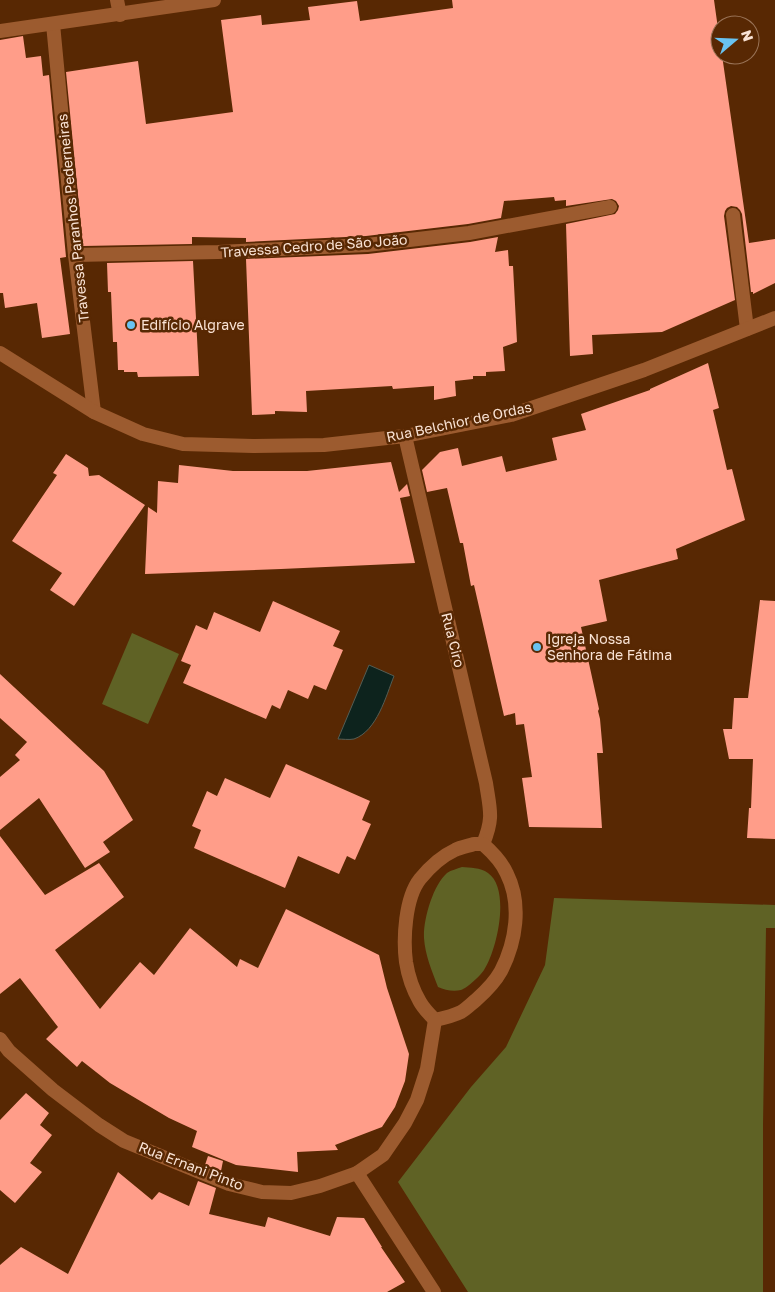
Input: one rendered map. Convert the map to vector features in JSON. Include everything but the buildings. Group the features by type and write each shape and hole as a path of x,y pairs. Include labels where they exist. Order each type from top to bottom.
{"street":[{"path":"117,0 120,14"},
{"path":"0,31 214,0"},
{"name":"Travessa Paranhos Pederneiras","path":"53,24 75,255 94,412"},
{"name":"Travessa Cedro de São João","path":"75,255 227,252 367,245 469,233 610,206"},
{"path":"733,215 747,329"},
{"name":"Rua Belchior de Ordas","path":"0,353 94,412 143,434 183,444 252,446 324,445 405,436 511,414 644,370 775,318"},
{"name":"Rua Ciro","path":"405,436 486,783 491,815 489,829 483,844"},
{"path":"474,844 483,844 507,873 513,892 516,913 510,950 500,972 483,994 461,1012 435,1020 421,1004 416,994 406,962 408,906 419,880 439,860 455,850 474,844"},
{"name":"Rua Ernani Pinto","path":"0,1039 9,1050 53,1090 99,1125 124,1141 229,1184 262,1192 291,1193 320,1186 357,1173 383,1155 418,1100 427,1069 435,1020"},
{"path":"357,1173 434,1292"}],"green space":[{"path":"132,633 179,654 148,724 102,704"},
{"path":"462,867 482,870 488,873 495,881 499,892 500,920 493,949 484,970 467,987 452,991 438,987 426,951 424,931 427,913 437,886 447,873"},
{"path":"554,898 775,905 775,928 766,928 763,1292 468,1292 398,1182 471,1087 506,1047 545,965"}],"water":[{"path":"369,665 394,676 384,703 375,721 362,735 354,739 338,739"}],"place":[{"name":"Edifício Algrave","path":"131,325"},
{"name":"Igreja Nossa Senhora de Fátima","path":"537,647"}]}
